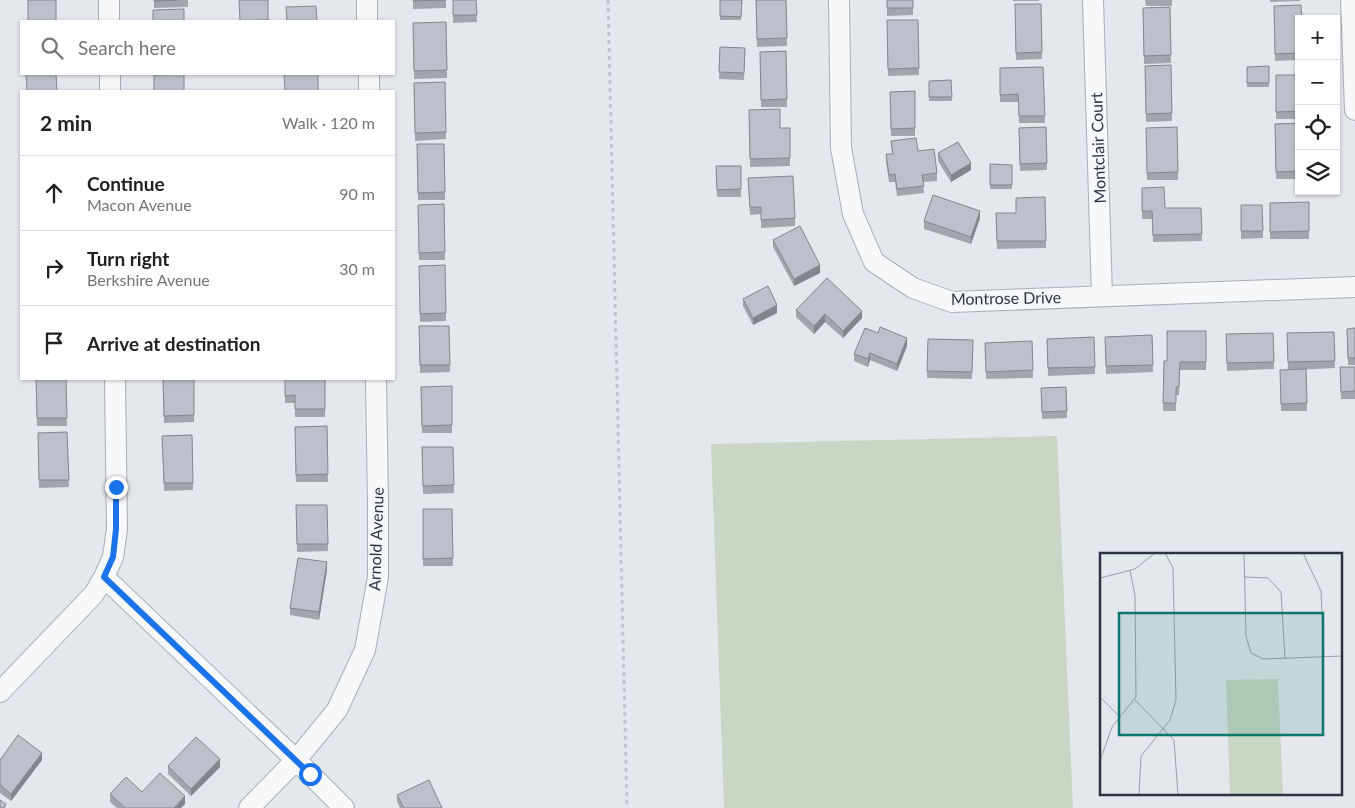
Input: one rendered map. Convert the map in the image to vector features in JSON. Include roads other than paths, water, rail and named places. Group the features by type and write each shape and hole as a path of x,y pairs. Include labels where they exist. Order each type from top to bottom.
{"street":[{"path":"109,0 109,20"},
{"path":"367,0 367,20"},
{"name":"Montrose Drive","path":"839,0 841,148 853,214 874,262 913,288 952,302 1355,287"},
{"name":"Montclair Court","path":"1094,0 1102,296"},
{"path":"1351,0 1355,110"},
{"path":"110,75 110,90"},
{"path":"369,75 369,90"},
{"path":"1,686 94,594 113,557 116,529 115,380"},
{"name":"Arnold Avenue","path":"249,808 296,760 337,710 365,650 378,577 376,380"},
{"path":"104,577 344,808"}]}
